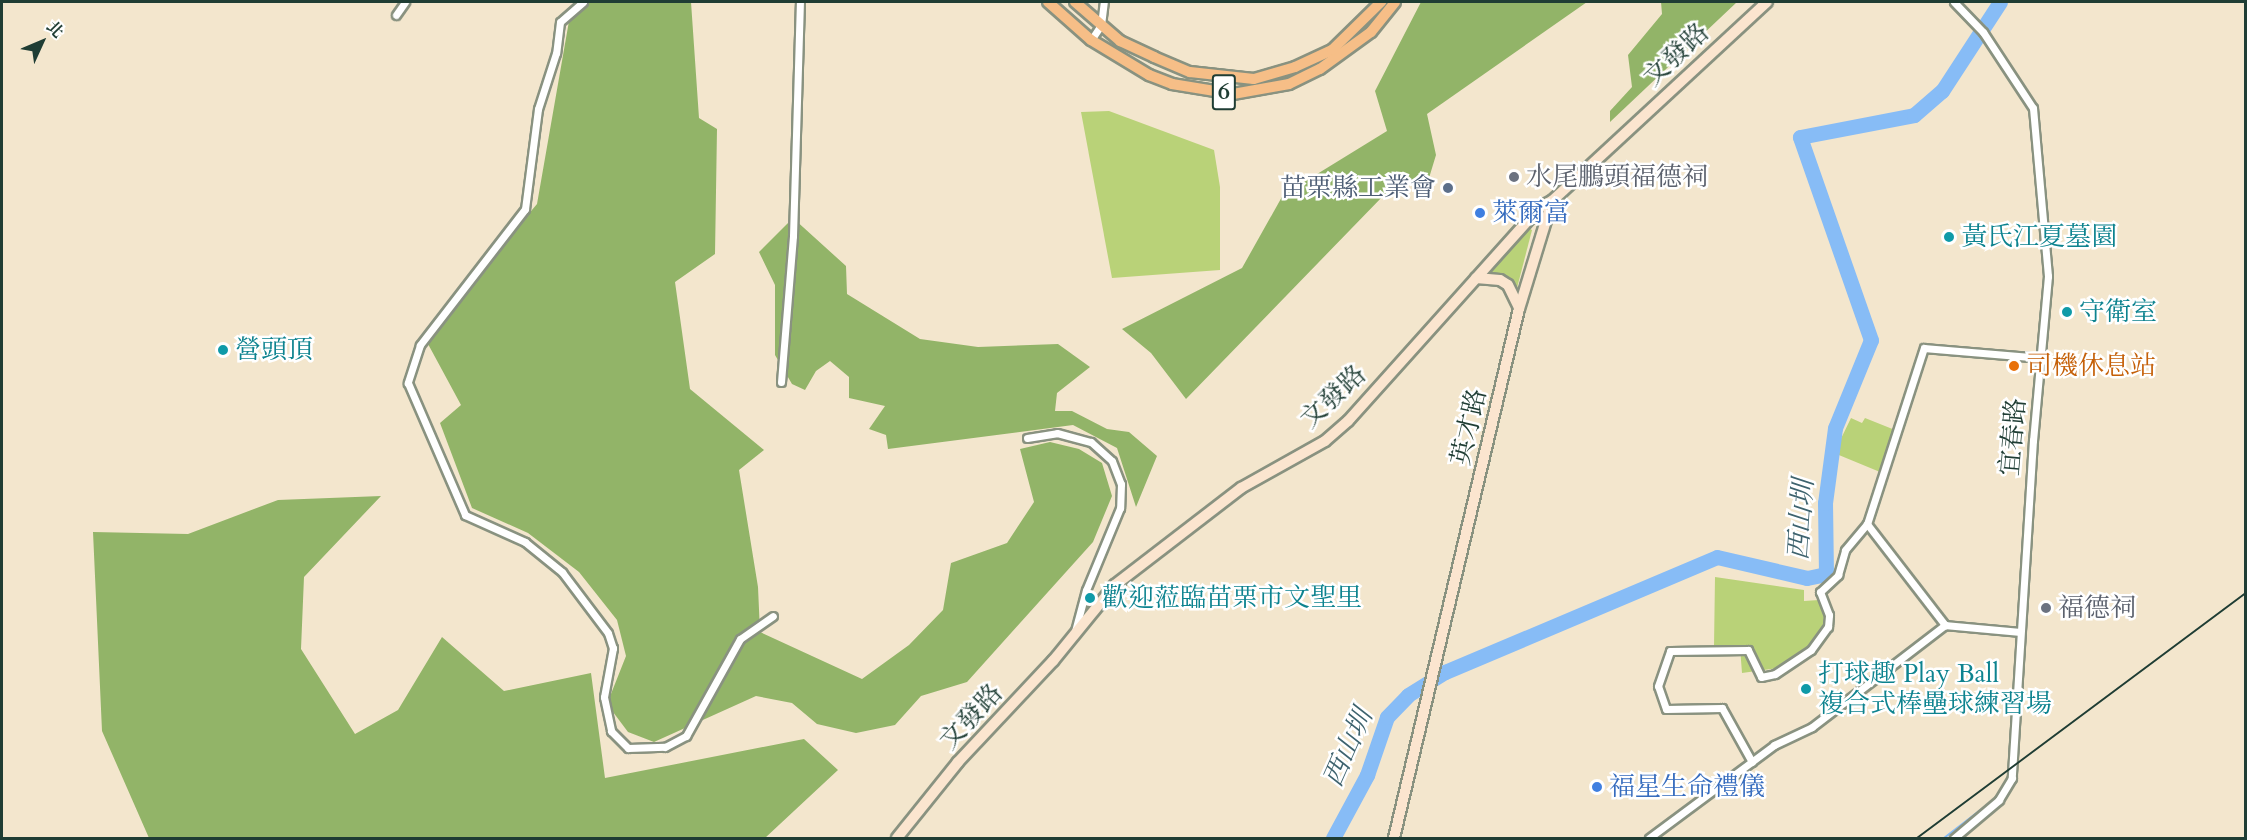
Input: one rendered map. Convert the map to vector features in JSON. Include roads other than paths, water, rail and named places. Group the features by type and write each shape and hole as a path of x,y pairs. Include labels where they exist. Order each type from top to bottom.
{"main road":[{"name":"6","path":"1048,2 1091,40 1149,75 1172,84 1253,93 1289,84 1332,62 1371,32 1395,2"},
{"name":"6","path":"1075,2 1120,41 1190,72 1254,79 1295,67 1332,50 1381,2"}],"street":[{"path":"396,15 405,2"},
{"path":"583,2 560,22 556,53 538,109 525,209 420,345 408,383 465,515 525,542 562,572 608,633 614,648 604,697 611,731 628,748 665,747 686,736 740,639 773,616"},
{"path":"781,382 793,236 800,2"},
{"path":"1091,40 1101,25 1104,2"},
{"name":"文發路","path":"897,838 958,762 1074,636 1115,585 1241,488 1324,441 1348,421 1540,207 1552,201 1767,2"},
{"name":"宜春路","path":"1954,2 1983,32 2033,108 2048,276 2020,632 2012,778 2000,800 1954,838"},
{"name":"英才路","path":"1394,838 1519,309 1552,201"},
{"path":"1476,278 1500,280 1508,285 1519,309"},
{"path":"1752,762 1722,708 1666,709 1658,686 1670,651 1748,650 1761,677 1798,660 1823,638 1829,615 1820,592 1838,575 1845,550 1867,524 1924,348 2042,358"},
{"path":"1027,438 1057,433 1091,442 1112,461 1121,484 1120,507 1086,590 1074,636"},
{"path":"1867,524 1945,625"},
{"path":"1649,838 1774,745 1812,727 1945,625 2020,632"}],"waterway":[{"name":"西山圳","path":"1333,838 1367,775 1387,717 1408,695 1445,672 1717,557 1807,578 1826,574 1825,503 1835,428 1871,340 1800,137 1914,115 1942,91 2000,2"},
{"path":"1944,838 1991,802"}],"railway":[{"path":"1917,838 2246,593"}],"place":[{"name":"水尾鵬頭福德祠","path":"1514,177"},
{"name":"苗栗縣工業會","path":"1448,188"},
{"name":"萊爾富","path":"1480,213"},
{"name":"黃氏江夏墓園","path":"1949,237"},
{"name":"守衛室","path":"2067,312"},
{"name":"營頭頂","path":"223,350"},
{"name":"司機休息站","path":"2014,366"},
{"name":"歡迎蒞臨苗栗市文聖里","path":"1090,598"},
{"name":"福德祠","path":"2046,608"},
{"name":"打球趣 Play Ball 複合式棒壘球練習場","path":"1806,689"},
{"name":"福星生命禮儀","path":"1597,787"}]}
